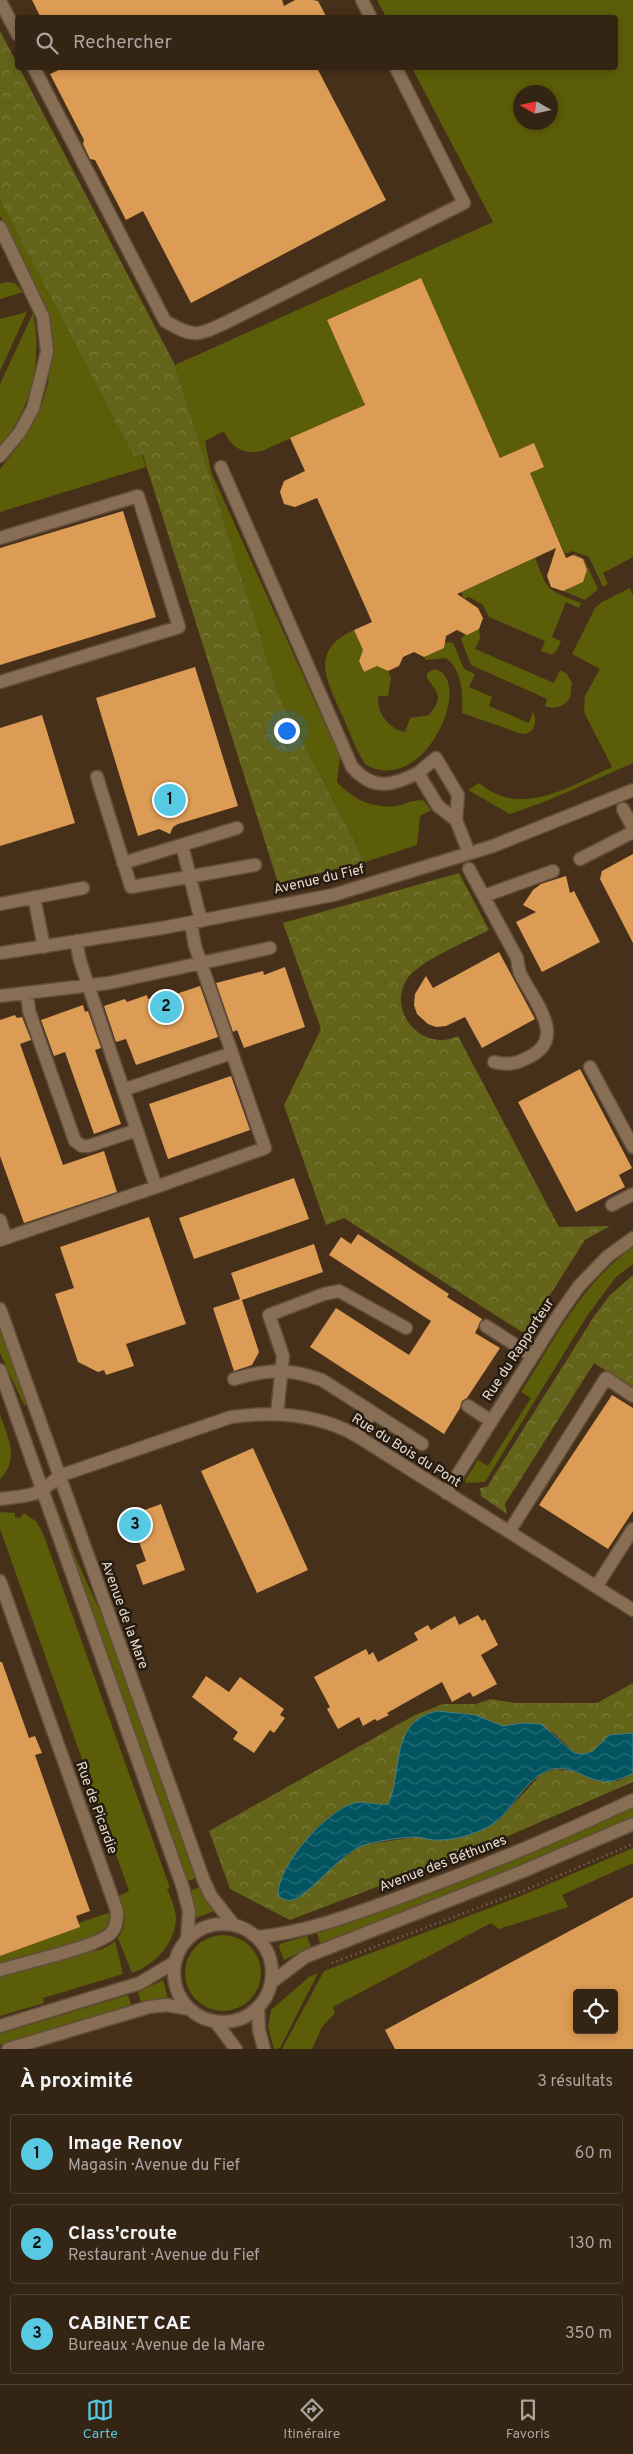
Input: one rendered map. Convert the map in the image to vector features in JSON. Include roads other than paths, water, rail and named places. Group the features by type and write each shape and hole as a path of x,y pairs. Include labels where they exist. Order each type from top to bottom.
{"street":[{"path":"362,0 370,15"},
{"path":"0,1 15,29"},
{"path":"35,70 165,321 186,333 203,333 464,203 397,70"},
{"path":"0,228 43,317 46,352 33,408 20,432 0,456"},
{"path":"221,467 352,766 361,776 371,782 384,785 402,781 418,773 436,758 458,795 456,820 469,853"},
{"path":"0,538 138,496 179,627 0,682"},
{"path":"418,773 438,806 456,820"},
{"path":"97,777 131,888 255,865"},
{"name":"Avenue du Fief","path":"0,953 196,922 333,895 469,853 633,790"},
{"path":"623,809 633,828"},
{"path":"123,863 237,828"},
{"path":"580,859 633,832"},
{"path":"0,1220 3,1239 265,1148 201,963 190,877 182,845"},
{"path":"469,869 517,958 519,971 547,1021 548,1031 543,1048 537,1053 517,1064 510,1065 494,1062"},
{"path":"484,896 553,871"},
{"path":"0,904 83,888"},
{"path":"34,897 44,947"},
{"path":"76,942 88,986 156,1187"},
{"path":"0,996 88,986 270,948"},
{"path":"27,993 29,1011 75,1141 82,1146 89,1146 137,1130"},
{"path":"123,1090 232,1053"},
{"path":"590,1067 633,1147"},
{"path":"612,1205 633,1194"},
{"name":"Rue du Rapporteur","path":"446,1493 532,1356 584,1280 608,1256 633,1238"},
{"path":"277,1414 283,1356 269,1315 324,1294 344,1292 406,1328"},
{"name":"Avenue de la Mare","path":"0,1309 204,1881 211,1896 233,1924"},
{"path":"486,1326 532,1356"},
{"path":"0,1370 183,1888 189,1910 187,1940"},
{"path":"234,1378 261,1371 282,1370 322,1380 422,1444"},
{"path":"508,1532 606,1378 633,1396"},
{"path":"468,1406 491,1421"},
{"path":"357,1436 372,1412"},
{"name":"Rue du Bois du Pont","path":"43,1492 59,1476 231,1416 277,1414 322,1421 357,1436 632,1608"},
{"path":"0,1499 43,1492"},
{"path":"596,1587 633,1529"},
{"name":"Rue de Picardie","path":"0,1581 117,1911 117,1918 111,1933 95,1942 0,1970"},
{"name":"Avenue des Béthunes","path":"257,1937 309,1928 360,1912 500,1859 633,1800"},
{"path":"175,1962 177,1987 190,2009 202,2017 215,2021 234,2021 258,2008 272,1982 296,1962 311,1954 521,1872 633,1824"},
{"path":"0,2026 140,1983 175,1962 187,1940 194,1933 212,1925 233,1924 246,1929 257,1937 268,1953 271,1962 272,1982"},
{"path":"8,2049 149,2007 167,2006 190,2009"},
{"path":"258,2008 264,2049"},
{"path":"215,2021 236,2049"}],"water":[{"path":"437,1711 475,1715 503,1726 523,1723 541,1724 574,1753 583,1754 593,1751 609,1735 633,1733 633,1773 617,1780 605,1781 595,1780 566,1769 553,1769 534,1779 504,1814 486,1828 469,1835 451,1839 436,1840 410,1837 364,1845 345,1856 299,1897 288,1900 278,1895 280,1883 294,1855 317,1828 330,1817 354,1803 388,1804 395,1782 401,1747 410,1726 419,1718"}],"place":[{"name":"Image Renov","path":"170,800"},
{"name":"Class'croute","path":"166,1007"},
{"name":"CABINET CAE","path":"135,1525"}]}
